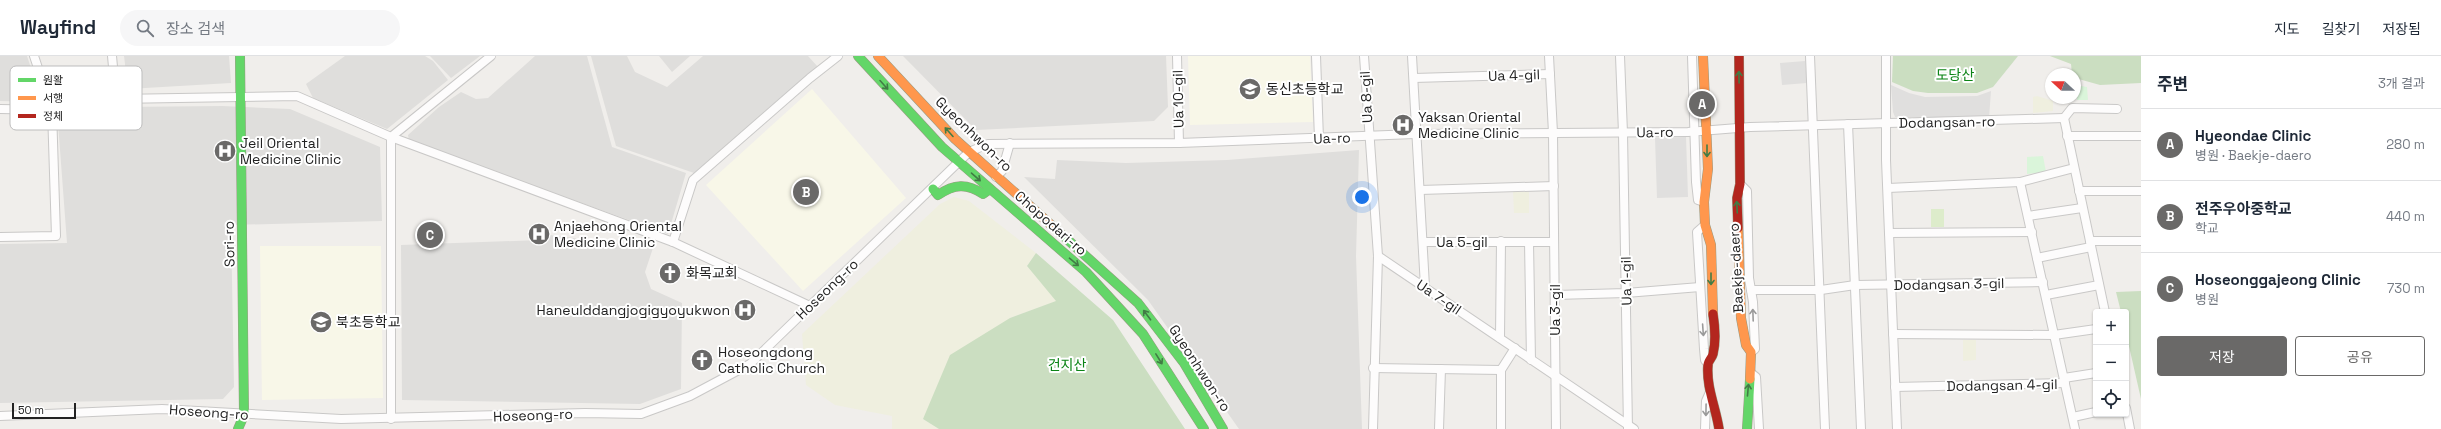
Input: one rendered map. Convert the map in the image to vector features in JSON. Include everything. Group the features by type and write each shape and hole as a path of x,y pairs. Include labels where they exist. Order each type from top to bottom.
{"street":[{"path":"34,56 37,66"},
{"path":"112,56 113,66"},
{"name":"Sori-ro","path":"238,429 244,415 243,232 240,167 240,56"},
{"path":"391,138 491,56"},
{"path":"673,242 693,180 810,78 838,56"},
{"name":"Chopodari-ro","path":"858,56 959,162 1086,272 1143,334 1204,429"},
{"name":"Gyeonhwon-ro","path":"878,56 969,152 1138,303 1184,363 1223,429"},
{"name":"Ua 10-gil","path":"1177,56 1179,143"},
{"path":"1316,56 1318,139"},
{"name":"Ua 8-gil","path":"1364,56 1369,137"},
{"name":"Ua 5-gil","path":"1412,56 1415,134 1420,190 1425,287"},
{"name":"Ua 4-gil","path":"1549,56 1553,133"},
{"name":"Ua 1-gil","path":"1620,56 1630,428"},
{"name":"Baekje-daero","path":"1692,56 1696,188 1698,200 1704,202"},
{"name":"Baekje-daero","path":"1703,56 1707,130 1707,187 1704,202 1705,225 1711,245 1711,289 1716,332 1713,355 1708,364"},
{"name":"Baekje-daero","path":"1739,56 1740,184 1737,198 1741,318 1746,345 1750,352 1751,373 1746,406 1747,429"},
{"path":"1810,56 1816,231 1821,290 1826,429"},
{"path":"1886,56 1886,160 1897,429"},
{"name":"Ua 4-gil","path":"1414,78 1550,74"},
{"path":"142,99 297,96 391,138 673,242 810,306"},
{"path":"2104,309 2064,118 2072,108 2117,108"},
{"path":"0,109 10,109"},
{"name":"Dodangsan-ro","path":"1707,130 1848,124 2064,118"},
{"path":"1848,124 1861,429"},
{"path":"0,237 56,236 53,130"},
{"name":"Ua-ro","path":"969,152 988,144 1010,143 1179,143 1318,139 1415,134 1623,133 1707,130"},
{"name":"Ua 3-gil","path":"1553,133 1556,429"},
{"path":"2067,136 2141,136"},
{"path":"1369,137 1378,256 1373,368 1373,429"},
{"path":"391,138 391,419"},
{"path":"996,177 1002,171 1010,143"},
{"name":"Hoseong-ro","path":"0,416 162,409 244,415 391,419 585,413 641,414 690,396 750,364 933,189 969,152"},
{"path":"1888,188 2020,182 2074,168"},
{"name":"Dodangsan 4-gil","path":"1895,387 2065,381 2020,182"},
{"name":"Baekje-daero","path":"1740,184 1747,191 1749,278 1755,349 1750,352"},
{"path":"933,189 938,195 949,186 968,185 983,194 990,189"},
{"path":"1420,190 1554,186"},
{"path":"2079,191 2141,191"},
{"path":"2028,216 2082,208"},
{"name":"Baekje-daero","path":"1705,225 1697,232 1705,360 1708,364 1710,392 1715,404 1719,429"},
{"path":"1889,233 2032,232"},
{"path":"1500,338 1500,241 1554,242"},
{"name":"Ua 5-gil","path":"1422,242 1500,241"},
{"path":"2038,258 2090,244 2141,241"},
{"name":"Ua 3-gil","path":"1529,242 1531,360"},
{"name":"Ua 7-gil","path":"1378,256 1515,348"},
{"name":"Dodangsan 3-gil","path":"1751,290 1821,290 1855,285 2043,282"},
{"path":"2046,295 2099,285"},
{"path":"1555,295 1626,293 1700,287"},
{"path":"1893,334 2054,335 2093,329"},
{"path":"1502,429 1501,370 1515,348 1555,378 1630,428"},
{"path":"1373,368 1501,370"},
{"path":"1440,369 1440,429"},
{"name":"Baekje-daero","path":"1751,373 1756,377 1759,429"},
{"path":"2075,429 2065,381 2093,374"},
{"name":"Baekje-daero","path":"1705,429 1706,401 1710,392"},
{"path":"2073,417 2093,413"},
{"path":"2128,417 2130,429"}],"shaded area":[{"path":"0,56 27,56 30,66 10,66 10,101 0,101"},
{"path":"124,56 229,56 231,83 142,88 142,66 125,66"},
{"path":"345,56 425,56 433,61 448,80 387,129 313,98 306,84"},
{"path":"430,56 480,56 451,78"},
{"path":"535,56 587,56 612,147 686,173 668,234 409,141 408,135 439,107 461,92 476,99 488,98"},
{"path":"591,56 627,56 635,72 667,87 703,56 808,56 818,67 694,173 616,146"},
{"path":"659,56 690,56 672,72"},
{"path":"903,56 1166,56 1168,107 1154,121 976,130"},
{"name":"동신초등학교","path":"1188,56 1310,56 1313,122 1190,125"},
{"path":"1805,61 1807,83 1782,85 1780,63"},
{"path":"1891,85 1909,93 1925,97 1977,96 1991,91 1989,118 1895,117 1893,112"},
{"path":"812,89 906,198 803,291 706,185"},
{"path":"222,106 290,109 380,147 382,221 231,225 234,387 223,399 0,403 0,244 67,243 59,130 142,130 142,107"},
{"path":"1686,137 1688,197 1657,198 1655,138"},
{"path":"1359,150 1356,256 1362,429 1239,429 1148,300 1024,177 1055,179 1057,160 1126,163 1227,160"},
{"path":"550,235 653,248 645,272 651,289 682,303 681,389 640,404 402,400 401,245 540,240"},
{"name":"북초등학교","path":"260,246 381,246 383,398 262,400"}],"green space":[{"name":"도당산","path":"1893,56 2018,56 1993,87 1977,93 1928,93 1913,91 1892,82"},
{"path":"2050,56 2141,56 2141,83 2100,85 2081,80 2081,68 2071,68 2071,64"},
{"path":"2081,86 2087,87 2088,100 2081,100"},
{"path":"2037,96 2045,98 2045,104 2053,104 2053,111 2033,113 2033,97"},
{"path":"2043,156 2046,172 2027,174 2027,157"},
{"path":"1513,192 1529,192 1529,213 1514,213"},
{"path":"954,197 969,201 1036,253 1027,266 1057,301 1010,318 923,419 939,429 892,429 892,416 835,405 806,385 802,334 940,204"},
{"path":"1931,209 1944,209 1944,227 1931,227"},
{"name":"건지산","path":"1036,253 1113,320 1185,429 939,429 923,419 950,355 1010,318 1056,301 1027,266"},
{"path":"2141,291 2141,399 2129,346 2129,309 2120,309 2116,292"},
{"path":"1963,340 1976,340 1976,360 1963,361"}],"traffic: fast":[{"path":"238,429 244,415 240,56"},
{"path":"858,56 942,147 1086,272 1143,334 1204,429"},
{"path":"933,189 938,195 944,191 960,186 977,190 983,194 990,189"},
{"path":"1059,232 1138,303 1184,363 1223,429"},
{"path":"1747,429 1750,379"}],"traffic: slow":[{"path":"878,56 955,139 1059,232"},
{"path":"1703,56 1708,169 1704,202 1705,225 1711,245 1713,314"},
{"path":"1738,228 1741,318 1746,345 1751,352 1750,379"}],"traffic: jam":[{"path":"1738,228 1737,198 1740,184 1739,56"},
{"path":"1713,314 1715,345 1713,354 1708,364 1708,381 1719,429"}],"place":[{"name":"동신초등학교","path":"1250,89"},
{"name":"Hyeondae Clinic","path":"1702,104"},
{"name":"Yaksan Oriental Medicine Clinic","path":"1403,125"},
{"name":"Jeil Oriental Medicine Clinic","path":"225,151"},
{"name":"전주우아중학교","path":"806,192"},
{"name":"Anjaehong Oriental Medicine Clinic","path":"539,234"},
{"name":"Hoseonggajeong Clinic","path":"430,235"},
{"name":"화목교회","path":"670,273"},
{"name":"Haneulddangjogigyoyukwon","path":"745,310"},
{"name":"북초등학교","path":"321,322"},
{"name":"Hoseongdong Catholic Church","path":"702,360"}]}
